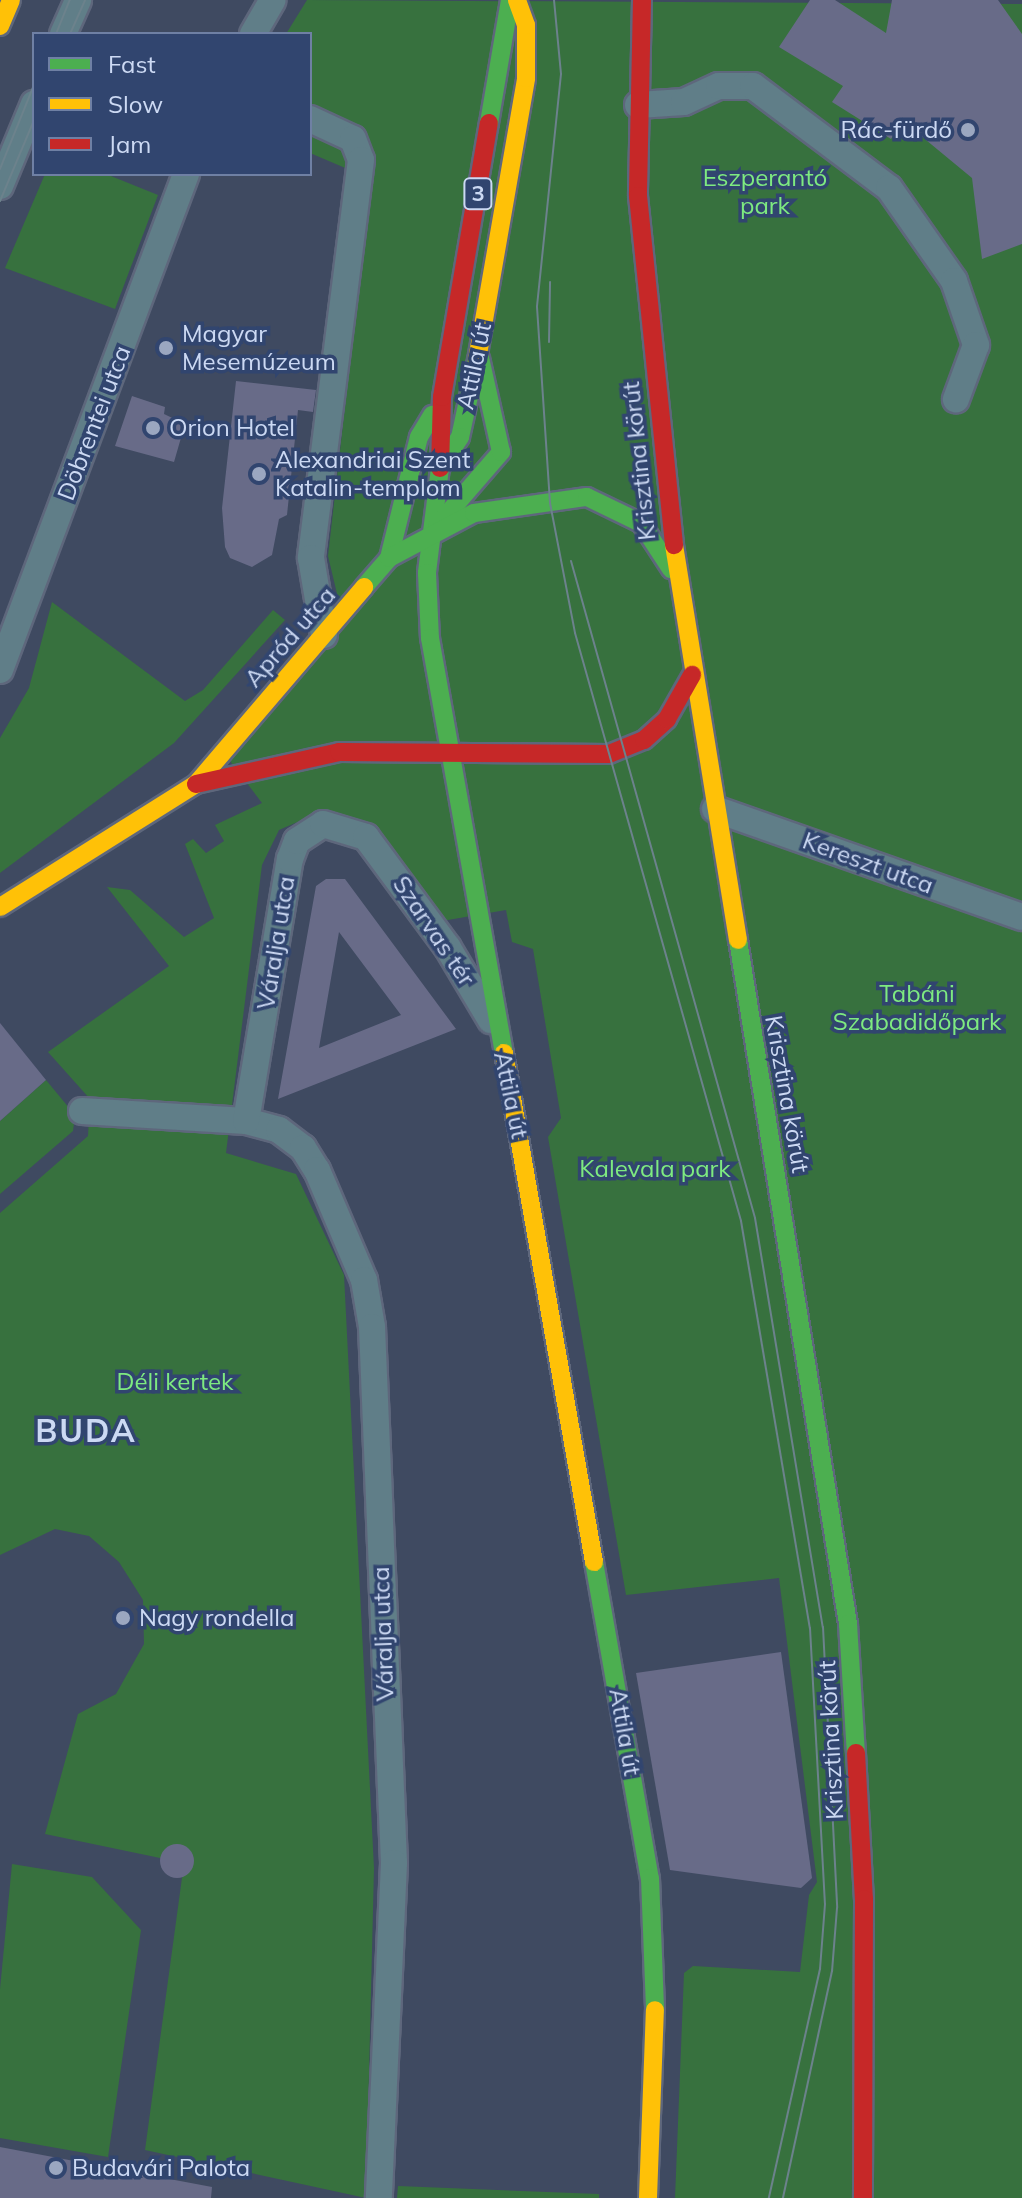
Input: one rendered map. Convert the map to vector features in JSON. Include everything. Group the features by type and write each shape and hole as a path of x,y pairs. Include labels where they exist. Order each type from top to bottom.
{"main road":[{"path":"0,26 11,0"},
{"name":"3","path":"389,558 419,437 442,397 510,0"},
{"name":"Attila út","path":"517,0 526,25 526,78 479,352 460,437 440,468 431,534 430,638 446,751 650,1878 656,1978 648,2198"},
{"name":"Krisztina körút","path":"642,0 638,196 677,577 848,1624 864,1899 863,2198"},
{"path":"431,534 501,452 479,352"},
{"path":"440,468 442,397"},
{"path":"431,534 474,513 587,497 641,523 677,577"},
{"name":"Apród utca","path":"0,907 196,784 389,558 431,534"},
{"name":"3","path":"446,751 621,751 667,719 692,675"},
{"name":"Apród utca","path":"196,784 339,752 446,751"}],"street":[{"path":"64,32 78,0"},
{"path":"254,32 273,0"},
{"path":"638,105 684,102 719,86 753,86 889,188 954,281 976,345 956,399"},
{"path":"0,186 32,110"},
{"path":"312,120 353,139 361,160 311,558 324,635"},
{"name":"Döbrentei utca","path":"0,670 10,619 185,176"},
{"name":"Kereszt utca","path":"715,809 1022,917"},
{"name":"Váralja utca","path":"246,1121 290,859 297,841 323,824 366,837"},
{"name":"Szarvas tér","path":"366,837 448,948 497,1030"},
{"name":"Váralja utca","path":"82,1111 246,1121 291,1138 317,1170 355,1255 372,1327 394,1863 379,2198"}],"green space":[{"path":"307,0 1022,4 1022,2198 675,2198 684,1973 693,1966 800,1972 809,1895 817,1882 779,1578 626,1595 548,1137 561,1118 533,949 512,942 506,910 442,921 360,824 325,810 279,830 262,865 226,1153 296,1174 344,1275 374,1868 366,2198 145,2150 184,1863 45,1834 78,1714 116,1694 144,1644 143,1600 119,1562 89,1536 55,1529 0,1555 0,1213 88,1136 90,1099 48,1052 169,966 107,887 130,890 184,937 214,918 185,844 193,839 206,853 224,841 215,825 262,803 227,757 344,623 328,556 371,179 312,154 312,32 287,32"},
{"path":"44,176 111,176 158,195 115,309 5,268"},
{"path":"52,602 185,701 203,690 273,610 285,620 174,743 0,873 0,738 29,688"},
{"path":"46,1080 75,1115 73,1131 0,1194 0,1121"},
{"path":"12,1864 92,1877 141,1930 108,2157 0,2138 0,1989"},
{"path":"398,2186 599,2194 599,2198 397,2198"}],"building":[{"name":"Rác-fürdő","path":"810,0 835,0 886,33 892,0 998,0 1022,34 1022,244 982,259 972,178 903,121 891,139 832,102 843,86 779,47"},
{"name":"Alexandriai Szent Katalin-templom","path":"236,381 316,390 313,412 298,410 287,515 279,519 272,555 252,567 230,558 225,547 222,508"},
{"name":"Orion Hotel","path":"132,396 165,407 164,414 185,424 174,462 115,446"},
{"path":"326,879 345,879 456,1029 278,1099 316,886","holes":["339,932 401,1015 319,1048"]},
{"path":"0,1023 46,1080 0,1121"},
{"path":"781,1652 812,1878 801,1888 670,1870 636,1673"},
{"path":"177,1844 189,1849 194,1861 189,1873 177,1878 165,1873 160,1861 165,1849"},
{"name":"Budavári Palota","path":"0,2147 212,2187 211,2198 0,2198"}],"tram line":[{"path":"57,32 70,0"},
{"path":"71,32 85,0"},
{"path":"554,0 561,74 537,307 550,503 575,633 741,1221 810,1628 825,1904 820,1969 769,2198"},
{"path":"0,169 32,90"},
{"path":"0,201 32,125"},
{"path":"549,342 550,282"},
{"path":"571,561 755,1218 823,1627 837,1908 832,1971 783,2198"}],"traffic: fast":[{"path":"489,123 510,0"},
{"path":"437,526 501,452 480,358"},
{"path":"477,360 460,437 440,468 427,573 430,638 504,1053"},
{"path":"389,558 419,437 432,415"},
{"path":"364,587 389,558 474,513 587,497 641,523 671,569"},
{"path":"738,940 848,1624 856,1753"},
{"path":"594,1562 650,1878 655,2010"}],"traffic: slow":[{"path":"0,26 11,0"},
{"path":"477,360 526,78 526,25 517,0"},
{"path":"674,545 738,940"},
{"path":"0,907 196,784 364,587"},
{"path":"504,1053 594,1562"},
{"path":"648,2198 655,2010"}],"traffic: jam":[{"path":"642,0 638,196 674,545"},
{"path":"440,468 442,397 489,123"},
{"path":"196,784 339,752 609,754 644,740 667,719 692,675"},
{"path":"856,1753 864,1899 863,2198"}],"place":[{"name":"Rác-fürdő","path":"968,130"},
{"name":"Magyar Mesemúzeum","path":"166,348"},
{"name":"Orion Hotel","path":"153,428"},
{"name":"Alexandriai Szent Katalin-templom","path":"259,474"},
{"name":"Nagy rondella","path":"123,1618"},
{"name":"Budavári Palota","path":"56,2168"}],"district":[{"name":"BUDA","path":"86,1430"}],"park label":[{"name":"Eszperantó park","path":"765,192"},
{"name":"Tabáni Szabadidőpark","path":"917,1008"},
{"name":"Kalevala park","path":"655,1169"},
{"name":"Déli kertek","path":"175,1382"}]}
